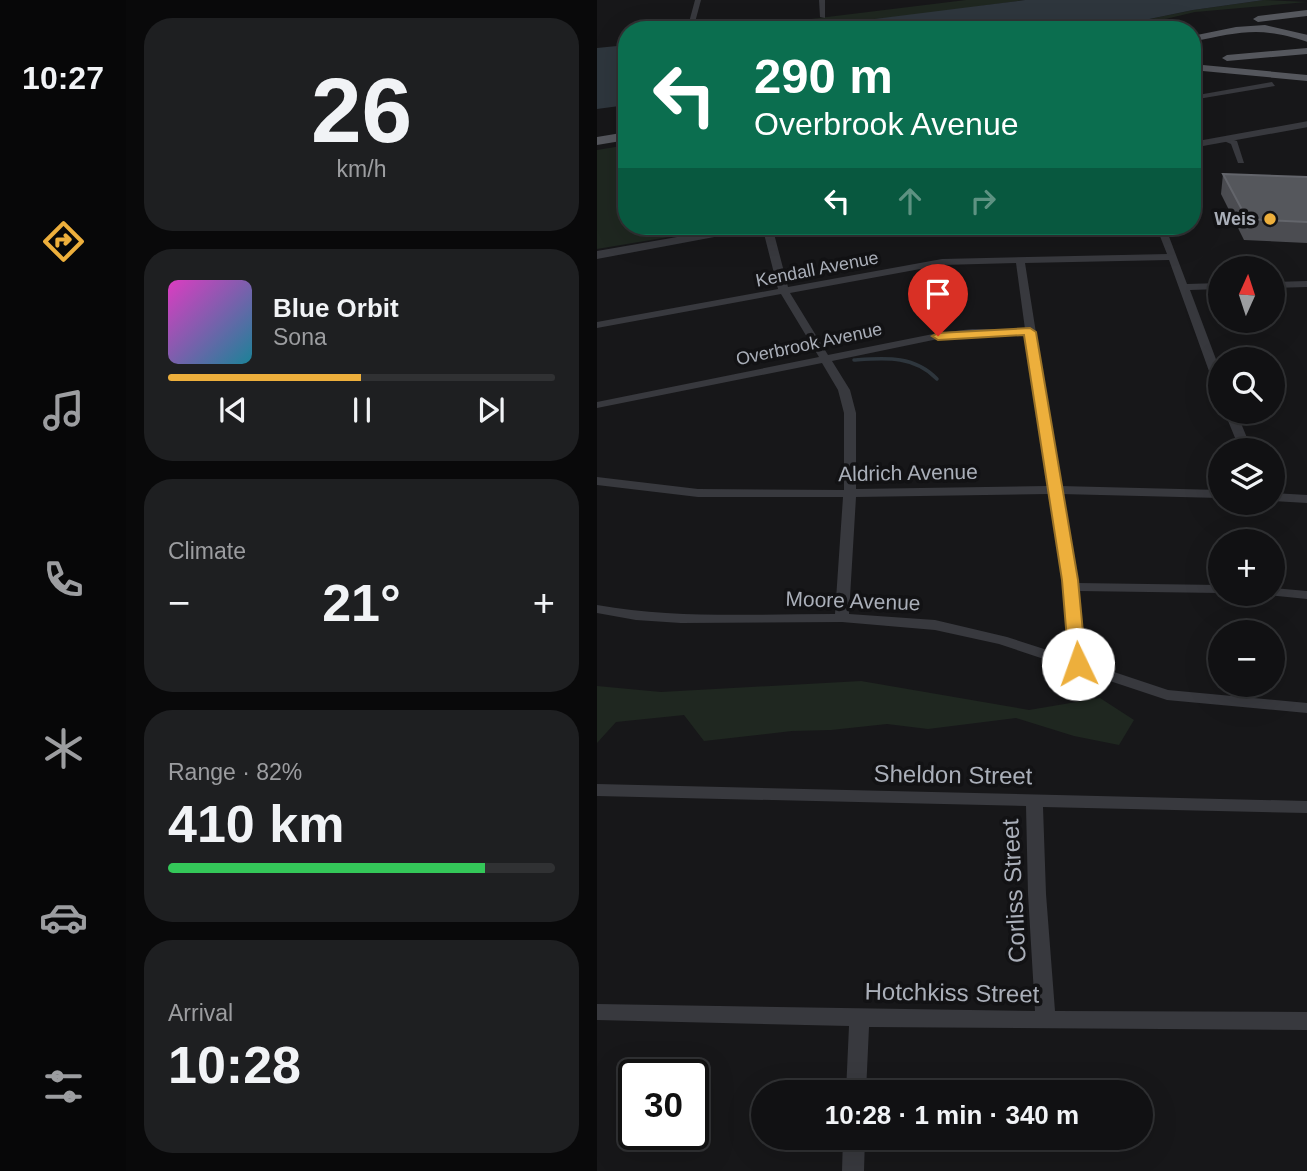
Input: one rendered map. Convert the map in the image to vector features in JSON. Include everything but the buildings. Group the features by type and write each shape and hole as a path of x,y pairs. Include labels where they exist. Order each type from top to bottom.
{"main road":[{"path":"1201,31 1243,21 1307,13"},
{"path":"1201,37 1253,28 1286,31 1307,39"},
{"path":"1204,56 1307,50"},
{"path":"1204,56 1307,50"},
{"path":"1201,68 1307,78"},
{"path":"597,139 618,136"}],"street":[{"path":"692,21 698,0"},
{"path":"822,0 823,18"},
{"path":"1201,96 1272,84"},
{"path":"1201,143 1307,124"},
{"path":"1227,139 1234,143 1241,161"},
{"path":"597,255 707,235"},
{"path":"769,235 784,291 844,390 850,413 850,494 842,618"},
{"path":"1164,235 1208,354"},
{"name":"Kendall Avenue","path":"597,325 942,262 1171,257"},
{"path":"1020,259 1071,587 1078,664"},
{"path":"1285,285 1307,284"},
{"path":"1182,286 1208,286"},
{"name":"Overbrook Avenue","path":"597,405 938,336 1030,332"},
{"name":"Aldrich Avenue","path":"597,481 642,489 705,495 1054,490 1208,493"},
{"path":"1285,498 1307,499"},
{"path":"1071,587 1208,589"},
{"path":"1285,593 1307,595"},
{"name":"Moore Avenue","path":"597,609 681,620 842,618 935,625 1002,640 1167,695 1307,708"},
{"name":"Sheldon Street","path":"597,790 1307,807"},
{"name":"Corliss Street","path":"1034,802 1046,1020"},
{"name":"Hotchkiss Street","path":"597,1012 859,1018 1307,1021"},
{"path":"856,1080 859,1018"},
{"path":"853,1171 854,1150"}],"shaded area":[{"path":"966,0 1025,0 873,21 795,21"},
{"path":"1025,0 1264,0 1140,21 858,21"},
{"path":"1264,0 1307,2 1195,12 1157,21 1140,21"},
{"path":"618,46 618,106 597,109 597,48"},
{"path":"618,146 618,235 681,235 597,249 597,150"},
{"path":"861,681 1029,710 1100,698 1134,720 1119,745 1074,736 1016,718 928,729 887,724 704,741 684,715 616,722 597,743 597,686 661,692"}],"waterway":[{"path":"854,360 888,359 909,362 928,371 937,379"}],"place":[{"name":"Weis","path":"1270,219"}],"route":[{"path":"938,336 972,332 1030,332 1064,538 1078,664"}]}
